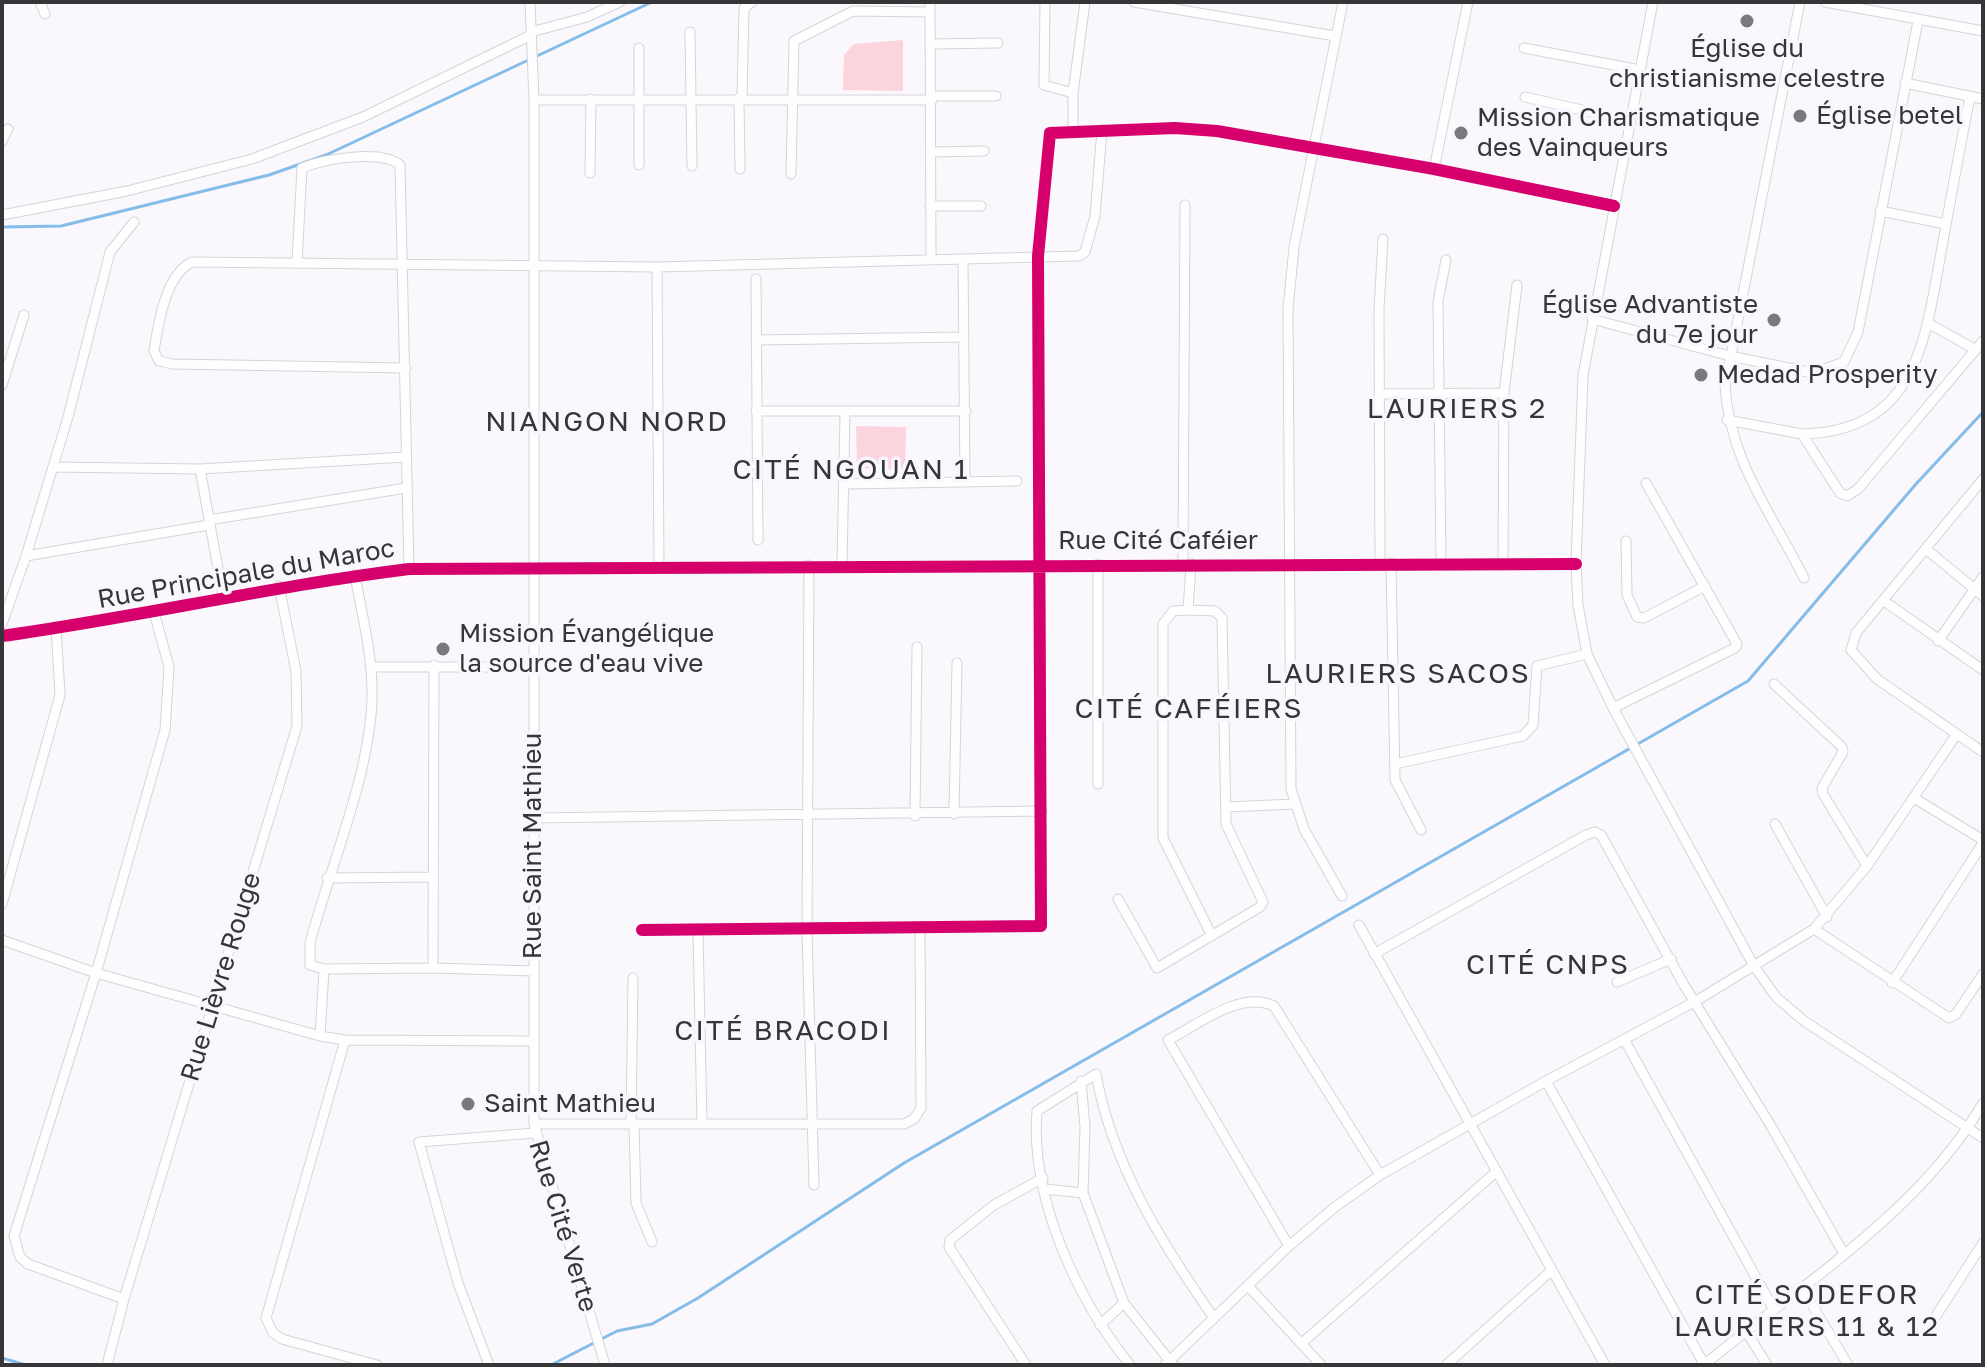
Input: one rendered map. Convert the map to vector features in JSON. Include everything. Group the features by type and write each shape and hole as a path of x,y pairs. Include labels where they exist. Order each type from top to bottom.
{"street":[{"path":"40,2 45,14"},
{"name":"Rue Saint Mathieu","path":"530,2 534,100 534,1128"},
{"path":"2,215 70,204 252,159 363,117 531,35 587,17 620,2"},
{"path":"740,169 744,8 752,2"},
{"path":"1045,2 1044,85 1073,93"},
{"path":"1073,130 1073,93 1085,2"},
{"path":"1134,2 1335,36"},
{"path":"1198,13 1200,2"},
{"path":"1342,896 1304,829 1291,789 1288,309 1294,247 1343,2"},
{"path":"1434,169 1468,2"},
{"path":"1653,2 1592,319 1581,398 1576,564 1578,605 1587,654 1613,708 1754,966 1776,997 1804,1021 1983,1138"},
{"path":"1800,2 1725,386 1727,420 1749,477 1804,578"},
{"path":"1825,2 1873,7 1918,21 1983,31"},
{"path":"791,174 794,41 853,11 930,7 931,260"},
{"path":"1592,319 1730,356 1813,373 1844,362 1858,332 1918,21"},
{"path":"690,32 692,166"},
{"path":"931,44 998,43"},
{"path":"639,48 639,165"},
{"path":"1524,48 1640,70"},
{"path":"1905,83 1983,99"},
{"path":"534,100 996,96"},
{"path":"1525,97 1630,121"},
{"path":"1727,420 1802,434 1846,430 1879,412 1908,380 1920,356 1928,323 1970,97"},
{"path":"590,173 591,99"},
{"path":"642,930 920,930 1041,926 1038,256 1048,136 1053,132 1175,128 1217,131 1434,169 1614,206"},
{"path":"2,141 8,129"},
{"path":"406,368 172,364 156,357 163,310 178,275 187,265 404,262 532,267 657,267 1079,256 1089,246 1095,216 1102,130"},
{"path":"931,152 984,151"},
{"path":"297,262 301,169 341,157 391,159 400,165 409,569"},
{"path":"1185,205 1188,610"},
{"path":"930,206 981,206"},
{"path":"1880,211 1946,224"},
{"path":"2,624 54,467 110,252 134,222"},
{"path":"1380,563 1379,309 1383,239"},
{"path":"963,259 965,482"},
{"path":"1441,563 1438,301 1446,260"},
{"path":"657,267 659,568"},
{"path":"756,279 758,540"},
{"path":"1503,565 1504,393 1517,285"},
{"path":"2,385 24,315"},
{"path":"1802,434 1840,493 1853,493 1980,345 1928,323"},
{"path":"756,340 964,337"},
{"path":"1379,394 1504,393"},
{"path":"756,411 966,411"},
{"path":"842,565 846,484 845,412"},
{"path":"54,467 200,469 406,457"},
{"path":"200,469 223,596"},
{"path":"1983,479 1856,633 1851,650 1877,679 1983,752"},
{"path":"846,484 1017,481"},
{"path":"1613,708 1735,648 1737,639 1646,483"},
{"path":"26,556 406,488"},
{"path":"1626,541 1627,595 1637,617 1644,618 1705,586"},
{"path":"1926,549 1983,596"},
{"path":"1391,563 1397,785 1421,830"},
{"path":"1098,564 1098,784"},
{"name":"Rue Cité Caféier","path":"595,568 1576,564"},
{"path":"809,565 807,931 814,1185"},
{"name":"Rue Principale du Maroc","path":"2,636 355,575 409,569 595,568"},
{"path":"355,575 371,667 368,740 327,878 308,956 310,965 324,969 534,971"},
{"path":"1938,641 1983,577"},
{"name":"Rue Lièvre Rouge","path":"107,1365 124,1299 297,726 296,671 279,586"},
{"path":"1884,601 1983,670"},
{"path":"1118,899 1157,968 1212,936 1260,907 1263,902 1226,824 1222,618 1215,611 1173,611 1163,624 1163,838 1212,936"},
{"path":"124,1299 28,1264 14,1246 16,1225 96,973 167,720 169,667 154,612"},
{"path":"2,904 60,695 56,628"},
{"path":"915,816 917,647"},
{"path":"1395,764 1523,736 1533,725 1537,666 1587,654"},
{"path":"954,814 957,663"},
{"path":"433,968 434,665"},
{"path":"371,667 532,667"},
{"path":"1774,684 1842,747 1843,752 1822,788 1823,794 1867,866"},
{"path":"1081,1081 1085,1127 1083,1193 1124,1303 1169,1364 1289,1246 1335,1207 1380,1175 1696,1001 1814,929 1867,866 1956,735"},
{"path":"1892,983 1983,842 1914,798"},
{"path":"1227,807 1295,804"},
{"path":"534,818 915,816 1042,811"},
{"path":"1775,824 1827,917"},
{"path":"1374,954 1595,832 1601,835 1843,1252"},
{"path":"327,878 431,877"},
{"path":"1359,925 1605,1365"},
{"path":"1814,929 1949,1018 1956,1014 1983,974"},
{"path":"489,1365 458,1283 419,1142 534,1128 633,1124 904,1124 914,1119 921,1108 920,930"},
{"path":"698,932 702,1124"},
{"path":"2,940 96,973 320,1036 345,1040 533,1041"},
{"path":"1617,982 1671,959"},
{"path":"320,1036 324,969"},
{"path":"633,978 636,1203 652,1242"},
{"path":"1289,1246 1168,1040 1243,1001 1259,999 1274,1006 1380,1175"},
{"path":"1624,1039 1774,1310"},
{"path":"345,1040 266,1318 273,1333 282,1339 377,1365"},
{"path":"1130,1365 1100,1325 1063,1250 1043,1178 1037,1111 1081,1081 1096,1074 1103,1113 1117,1153 1182,1272 1214,1318"},
{"path":"1546,1081 1704,1365 1802,1288 1911,1193 1968,1128 1983,1103"},
{"name":"Rue Cité Verte","path":"534,1128 605,1365"},
{"path":"1302,1343 1497,1171"},
{"path":"1026,1365 949,1247 950,1240 994,1205 1043,1178"},
{"path":"1045,1189 1083,1193"},
{"path":"1934,1319 1983,1243"},
{"path":"1446,1365 1551,1271"},
{"path":"1249,1287 1321,1365"},
{"path":"1802,1288 1848,1365"},
{"path":"1100,1325 1124,1303"},
{"path":"1746,1331 1767,1365"}],"shaded area":[{"path":"903,40 903,91 843,90 844,55 854,44"},
{"path":"856,426 906,427 905,470 857,468"}],"waterway":[{"path":"2,227 61,226 269,175 326,155 652,2"},
{"path":"551,1365 617,1331 652,1324 698,1298 904,1163 1748,681 1916,484 1983,412"},
{"path":"2,1358 26,1365"}],"cycle path":[{"path":"642,930 1041,926 1038,256 1050,133 1175,128 1217,131 1434,169 1614,206"},
{"path":"2,636 409,569 1576,564"}],"place":[{"name":"Église du christianisme celestre","path":"1747,21"},
{"name":"Église betel","path":"1800,116"},
{"name":"Mission Charismatique des Vainqueurs","path":"1461,133"},
{"name":"Église Advantiste du 7e jour","path":"1774,320"},
{"name":"Medad Prosperity","path":"1701,375"},
{"name":"Mission Évangélique la source d'eau vive","path":"443,649"},
{"name":"Saint Mathieu","path":"468,1104"}],"district":[{"name":"LAURIERS 2","path":"1457,409"},
{"name":"NIANGON NORD","path":"607,422"},
{"name":"CITÉ NGOUAN 1","path":"851,470"},
{"name":"LAURIERS SACOS","path":"1398,674"},
{"name":"CITÉ CAFÉIERS","path":"1189,709"},
{"name":"CITÉ CNPS","path":"1548,965"},
{"name":"CITÉ BRACODI","path":"783,1031"},
{"name":"CITÉ SODEFOR LAURIERS 11 & 12","path":"1807,1311"}]}
